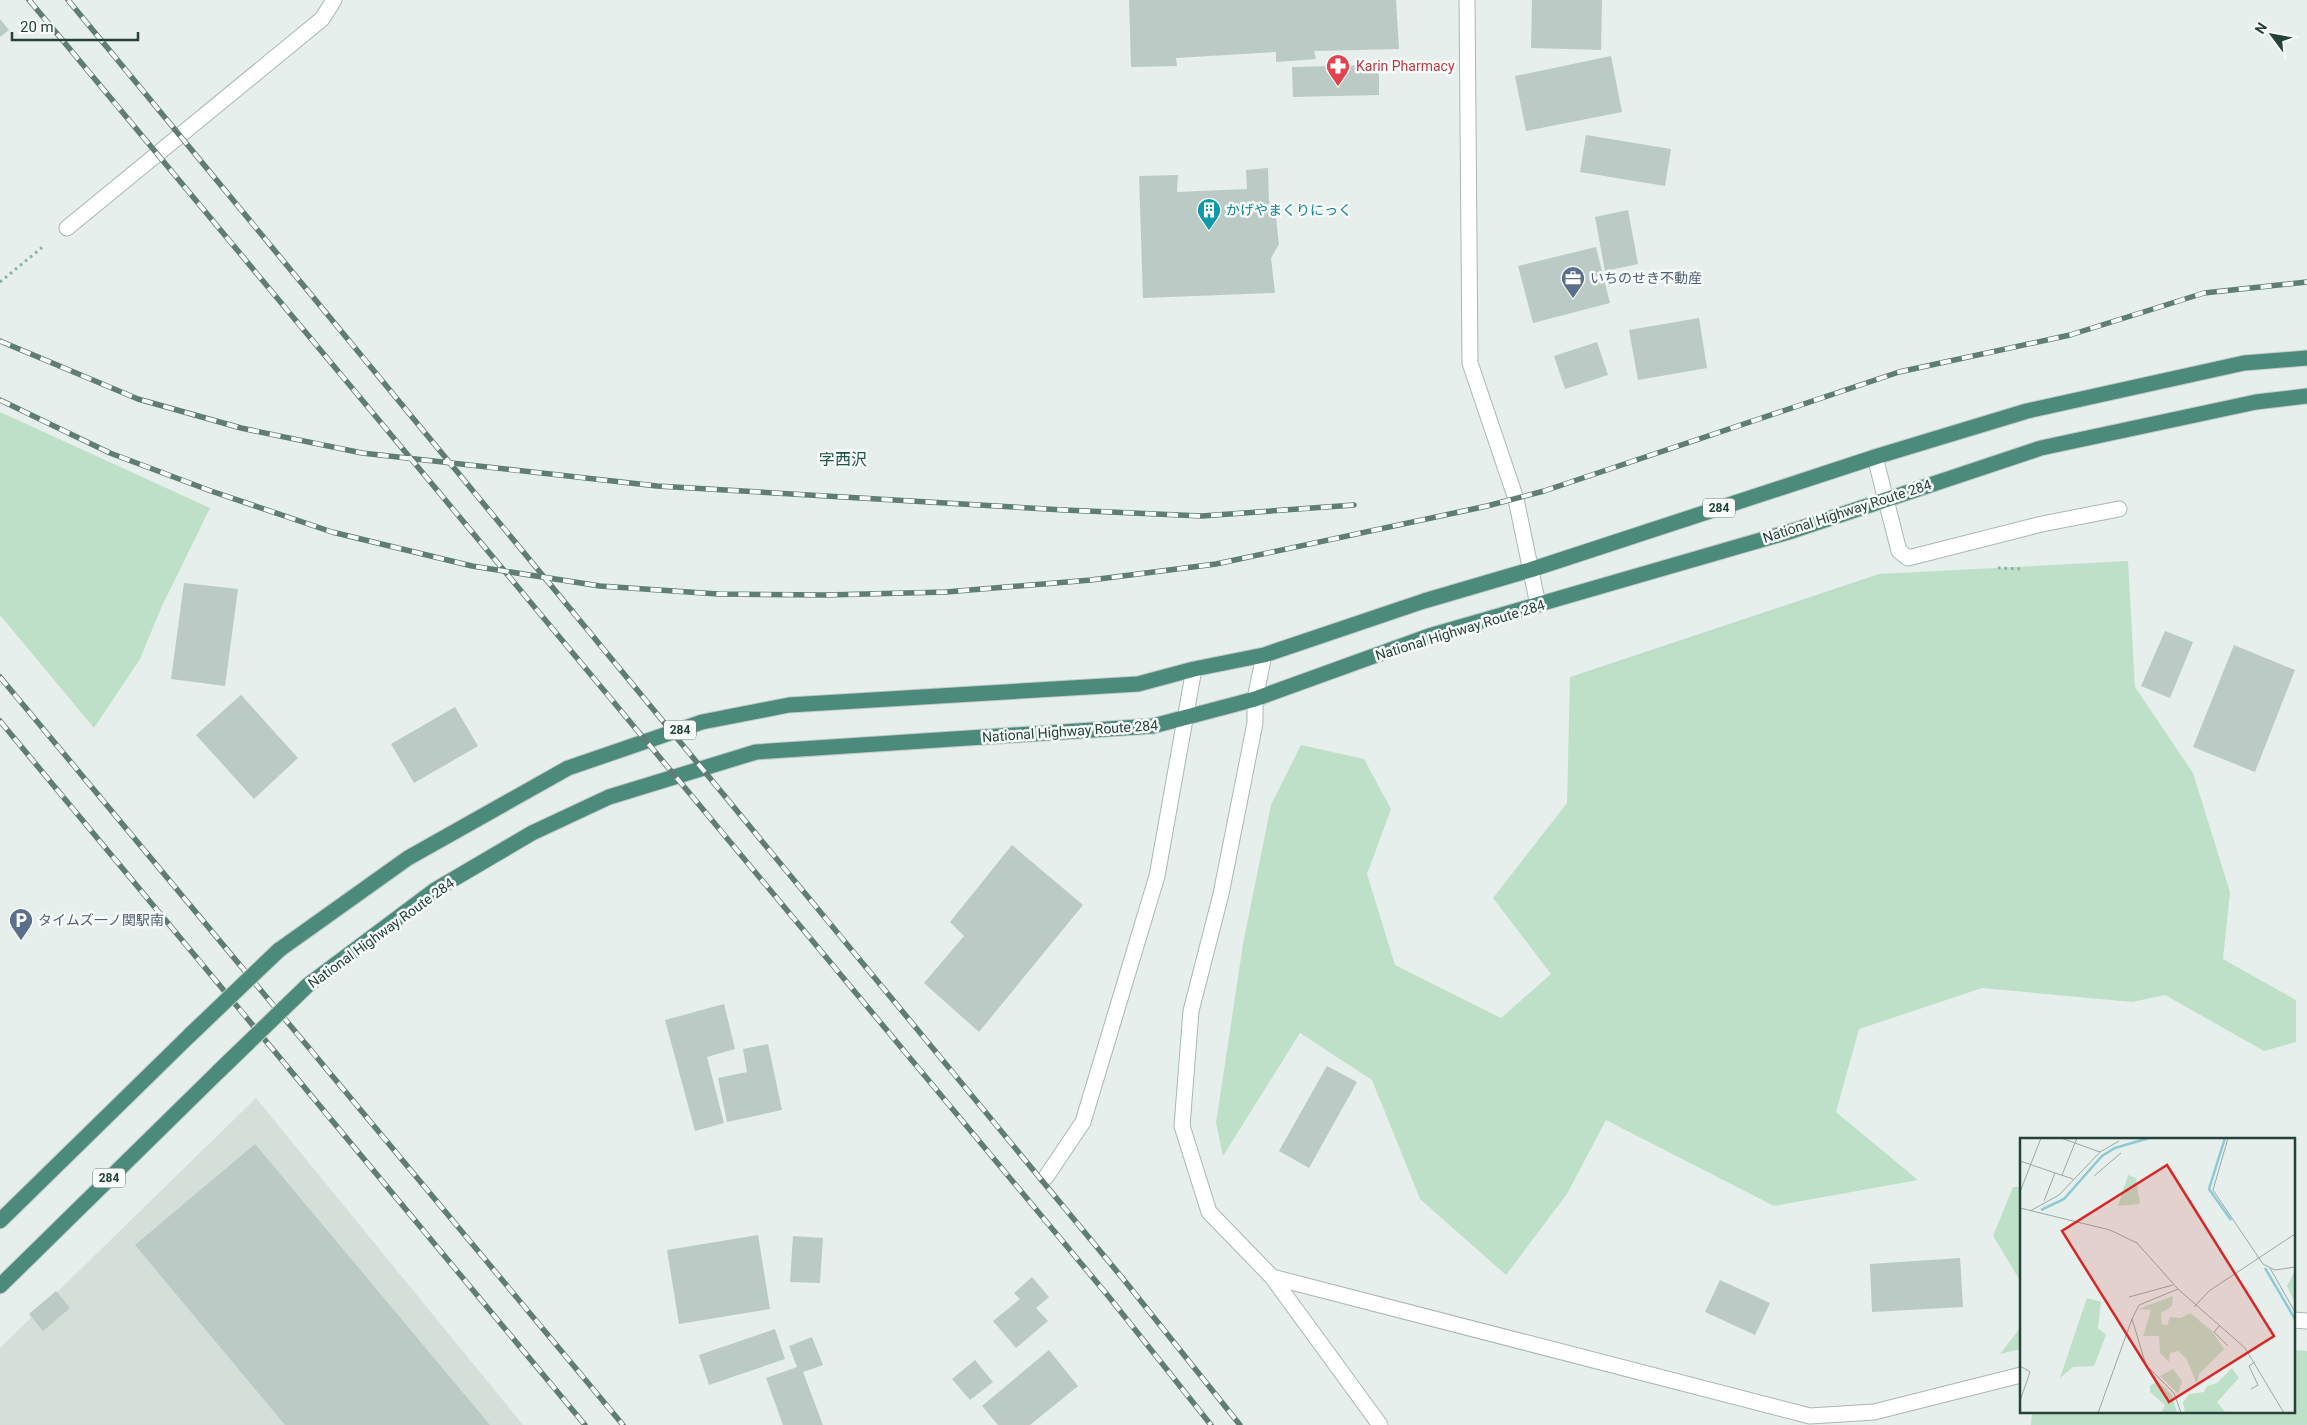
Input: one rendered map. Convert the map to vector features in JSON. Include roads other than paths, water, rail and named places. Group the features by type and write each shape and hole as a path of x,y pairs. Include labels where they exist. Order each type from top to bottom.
{"highway":[{"name":"284","path":"0,1220 279,950 408,858 568,768 702,722 789,705 1138,684 1194,669 1264,655 1424,601 1530,570 1875,457 2026,412 2244,363 2307,358"},
{"name":"National Highway Route 284","path":"0,1286 308,985 435,890 532,833 609,797 756,752 1153,726 1185,720 1255,699 1429,636 1792,531 2041,448 2256,402 2307,396"}],"street":[{"path":"67,228 322,19 334,0"},
{"path":"1468,0 1470,363 1516,499 1538,605"},
{"path":"1875,457 1899,551 1908,558 2042,524 2119,508"},
{"path":"1264,655 1255,699 1255,723 1222,885 1191,1011 1182,1126 1209,1212 1272,1276 1380,1425"},
{"path":"1046,1177 1083,1122 1156,876 1194,669"},
{"path":"1272,1276 1810,1416 1874,1412 2020,1375"},
{"path":"2294,1320 2307,1321"}],"railway":[{"path":"29,0 1109,1297 1211,1425"},
{"path":"68,0 1124,1280 1240,1425"},
{"path":"0,400 110,453 211,491 332,532 472,566 600,586 718,594 826,595 946,592 1091,580 1216,564 1487,506 1544,491 1899,372 2070,335 2204,293 2307,282"},
{"path":"0,341 138,399 241,428 362,453 657,486 1064,510 1202,516 1354,505"},
{"path":"0,677 623,1425"},
{"path":"0,721 585,1425"}],"place":[{"name":"Karin Pharmacy","path":"1338,87"},
{"name":"かげやまくりにっく","path":"1209,231"},
{"name":"いちのせき不動産","path":"1573,299"},
{"name":"タイムズ一ノ関駅南","path":"21,941"}],"district":[{"name":"字西沢","path":"843,459"}]}
